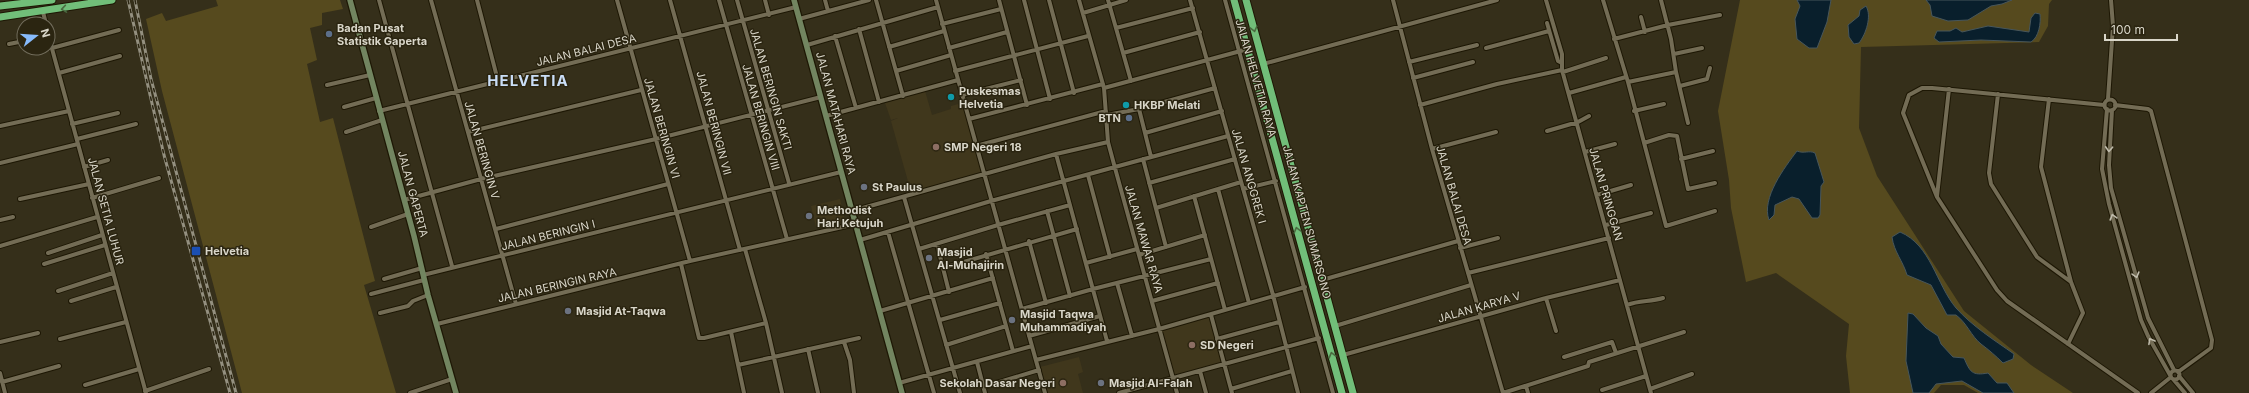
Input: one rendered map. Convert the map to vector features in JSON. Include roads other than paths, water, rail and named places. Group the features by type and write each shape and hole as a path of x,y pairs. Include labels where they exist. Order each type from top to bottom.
{"highway":[{"path":"0,6 52,0"},
{"path":"0,18 112,0"},
{"name":"JALAN KAPTEN SUMARSONO","path":"1234,0 1251,57 1342,393"},
{"name":"JALAN KAPTEN SUMARSONO","path":"1246,0 1353,393"}],"street":[{"name":"JALAN GAPERTA","path":"350,0 408,214 428,295 456,393"},
{"path":"379,0 394,50 407,104 452,266"},
{"name":"JALAN BERINGIN V","path":"431,0 516,304"},
{"path":"477,0 498,81"},
{"name":"JALAN BERINGIN VI","path":"617,0 690,262"},
{"name":"JALAN BERINGIN VII","path":"670,0 740,250"},
{"name":"JALAN BERINGIN VIII","path":"718,0 787,239"},
{"name":"JALAN BERINGIN SAKTI","path":"737,0 789,183"},
{"path":"765,0 769,15"},
{"name":"JALAN MATAHARI RAYA","path":"794,0 902,393"},
{"path":"825,0 828,11"},
{"path":"800,19 828,11 851,2 869,0"},
{"path":"876,0 903,96"},
{"path":"936,0 1045,393"},
{"path":"999,0 1027,105"},
{"path":"1024,0 1050,99"},
{"path":"1049,0 1074,93"},
{"name":"JALAN MAWAR RAYA","path":"1079,0 1103,86 1107,113 1108,142 1177,393"},
{"path":"1108,0 1131,80"},
{"path":"1083,13 1126,0"},
{"name":"JALAN ANGGREK I","path":"1190,0 1273,295 1298,393"},
{"name":"JALAN HELVETIA RAYA","path":"1225,0 1238,51 1276,181 1333,393"},
{"name":"JALAN BALAI DESA","path":"1393,0 1432,149 1471,285 1482,316 1503,393"},
{"path":"1262,61 1400,27 1497,0"},
{"name":"JALAN PRINGGAN","path":"1546,0 1562,54 1563,71 1650,391"},
{"path":"1603,0 1627,79 1634,111 1666,226 1715,211"},
{"path":"1660,0 1668,25 1676,72 1688,123"},
{"path":"2104,105 2108,99 2113,26 2111,0"},
{"name":"JALAN BALAI DESA","path":"380,111 630,48 725,26 796,7"},
{"path":"807,45 859,29 938,8"},
{"path":"1116,28 1192,8"},
{"path":"942,24 1001,9"},
{"path":"43,12 44,16"},
{"path":"1614,39 1668,25 1720,15"},
{"path":"1641,17 1645,32"},
{"path":"1547,23 1558,61 1562,63"},
{"path":"859,29 879,102"},
{"path":"56,47 118,30"},
{"path":"889,47 944,31"},
{"path":"1486,48 1549,31"},
{"path":"949,48 1007,32"},
{"path":"1123,53 1200,32"},
{"path":"835,36 856,108"},
{"path":"955,71 1088,36"},
{"path":"9,44 16,43"},
{"path":"1409,62 1477,45"},
{"path":"1674,54 1702,48"},
{"path":"969,119 1131,80 1248,49"},
{"path":"896,71 951,55"},
{"name":"JALAN SETIA LUHUR","path":"54,56 145,392"},
{"path":"59,73 120,56"},
{"path":"1420,105 1497,84 1563,71 1606,58"},
{"path":"1413,78 1473,62"},
{"path":"1680,86 1707,79 1710,68"},
{"path":"1569,93 1627,79 1676,72"},
{"path":"327,85 370,75"},
{"path":"826,116 958,80"},
{"path":"962,95 1021,80"},
{"path":"976,146 1107,113 1139,109 1215,88"},
{"path":"2104,105 1932,88 1916,90 1909,95 1903,113 1937,197 1997,290 2007,301 2138,393"},
{"path":"1937,197 1949,89"},
{"path":"468,132 641,90"},
{"path":"1998,94 1989,173 1991,184 2037,257 2071,282"},
{"path":"404,200 481,179 656,139 821,97"},
{"path":"344,107 376,98"},
{"path":"2049,99 2041,167 2071,282 2083,313 2068,344"},
{"path":"2108,99 2112,100 2115,105"},
{"path":"1634,111 1664,104"},
{"path":"2104,105 2106,109 2102,169 2141,320 2148,336 2171,377 2185,393"},
{"path":"2115,105 2112,110 2109,175 2128,248 2148,318 2177,373 2193,393"},
{"path":"2115,105 2148,109 2151,111 2212,340 2211,348 2151,393"},
{"path":"1139,109 1151,157"},
{"path":"2106,109 2112,110"},
{"path":"1145,133 1222,111"},
{"path":"0,126 69,112"},
{"path":"72,124 118,113"},
{"path":"1547,131 1577,122 1589,116"},
{"path":"346,132 382,120"},
{"path":"77,139 136,124"},
{"path":"1432,149 1496,132"},
{"path":"1644,143 1669,135 1677,136 1688,189 1715,183"},
{"path":"860,240 991,201 1228,136"},
{"path":"852,211 1056,154 1108,142"},
{"path":"0,163 78,144"},
{"path":"1585,152 1615,144"},
{"path":"1681,159 1713,151"},
{"path":"1056,154 1107,341"},
{"path":"1143,159 1166,247"},
{"path":"1149,183 1235,159"},
{"path":"84,167 108,160"},
{"name":"JALAN BERINGIN I","path":"371,294 424,277 452,266 503,255 772,187 841,172"},
{"path":"1088,175 1110,257"},
{"path":"92,198 159,178"},
{"path":"1243,190 1276,181"},
{"path":"1156,208 1241,182"},
{"path":"20,199 89,184"},
{"path":"496,229 668,184"},
{"path":"1597,195 1631,184"},
{"path":"1218,189 1249,302"},
{"path":"1194,196 1225,310"},
{"path":"904,197 960,393"},
{"path":"919,249 1070,205"},
{"path":"1047,211 1070,296"},
{"path":"1606,225 1651,213"},
{"path":"371,227 408,214"},
{"path":"0,220 13,217"},
{"path":"0,246 97,217"},
{"name":"JALAN BERINGIN RAYA","path":"437,324 516,304 580,291 681,264 856,224"},
{"path":"943,268 986,254 1077,229"},
{"path":"888,232 934,393"},
{"path":"1139,255 1205,235"},
{"path":"48,253 102,236"},
{"path":"1460,248 1498,238"},
{"path":"1468,273 1609,238"},
{"path":"1322,280 1458,241"},
{"path":"1029,242 1046,303"},
{"path":"937,244 949,292"},
{"path":"44,264 105,245"},
{"path":"2122,250 2128,248"},
{"path":"745,249 766,323 782,393"},
{"path":"1086,264 1137,249"},
{"path":"986,254 1013,351"},
{"path":"1022,309 1211,259"},
{"path":"681,264 699,338 766,323"},
{"path":"384,279 422,268"},
{"path":"58,291 113,273"},
{"path":"880,311 993,278"},
{"name":"JALAN KARYA V","path":"1343,355 1546,298 1620,280"},
{"path":"1117,283 1132,336"},
{"path":"1152,301 1218,283"},
{"path":"1334,326 1471,285"},
{"path":"71,301 116,287"},
{"path":"1036,360 1159,329 1305,287"},
{"path":"380,313 408,306 413,301 428,295"},
{"path":"1546,298 1556,331"},
{"path":"1627,305 1641,300 1651,302 1663,298"},
{"path":"940,320 1000,303"},
{"path":"1210,315 1231,391 1292,371"},
{"path":"1029,336 1100,316"},
{"path":"60,339 126,322"},
{"path":"1217,339 1279,322"},
{"path":"946,345 1006,326"},
{"path":"730,332 744,393"},
{"path":"1503,393 1588,366 1589,362 1684,332"},
{"path":"0,342 38,333"},
{"path":"738,365 859,338"},
{"path":"1119,393 1319,338"},
{"path":"844,342 850,360 854,393"},
{"path":"1564,357 1612,342 1616,353"},
{"path":"900,383 1032,346"},
{"path":"808,349 818,393"},
{"path":"977,362 985,393"},
{"path":"2,382 59,366"},
{"path":"85,386 139,369"},
{"path":"145,392 209,369"},
{"path":"983,387 1039,370"},
{"path":"1200,371 1206,393"},
{"path":"0,373 5,393"},
{"path":"2171,377 2177,373"},
{"path":"1650,391 1692,374"},
{"path":"1602,390 1646,376"},
{"path":"410,393 452,379"},
{"path":"1526,386 1528,393"}],"water":[{"path":"1797,0 1831,0 1827,22 1817,48 1809,48 1797,39 1795,19 1800,6"},
{"path":"1926,0 2012,0 1991,6 1968,20 1948,21 1932,16 1930,5"},
{"path":"1866,6 1868,10 1868,20 1866,30 1859,43 1854,44 1849,37 1848,25 1859,16 1860,10"},
{"path":"2035,13 2040,14 2040,25 2036,37 2031,42 1981,40 1939,42 1934,38 1937,31 1950,31 1956,28 1962,32 1988,26 2029,32 2031,18"},
{"path":"1797,151 1815,153 1824,182 1821,186 1820,215 1818,218 1812,218 1799,199 1792,197 1775,205 1774,215 1769,220 1767,211 1771,193 1786,165"},
{"path":"1900,232 1910,238 1926,255 1949,298 1962,315 1976,327 2014,354 2013,359 2003,363 1974,337 1960,318 1956,315 1947,315 1931,285 1907,275 1892,237"},
{"path":"1908,313 1913,314 1926,328 1938,336 1941,344 1953,357 1964,358 1972,372 1978,374 1988,373 1997,383 2007,383 2014,393 1983,393 1962,381 1936,384 1929,393 1913,393 1906,361"}],"railway":[{"path":"128,0 164,155 230,393"},
{"path":"135,0 151,79 236,393"}],"place":[{"name":"Badan Pusat Statistik Gaperta","path":"329,34"},
{"name":"Puskesmas Helvetia","path":"951,97"},
{"name":"HKBP Melati","path":"1126,105"},
{"name":"BTN","path":"1129,118"},
{"name":"SMP Negeri 18","path":"936,147"},
{"name":"St Paulus","path":"864,187"},
{"name":"Methodist Hari Ketujuh","path":"809,216"},
{"name":"Helvetia","path":"196,251"},
{"name":"Masjid Al-Muhajirin","path":"929,258"},
{"name":"Masjid At-Taqwa","path":"568,311"},
{"name":"Masjid Taqwa Muhammadiyah","path":"1012,320"},
{"name":"SD Negeri","path":"1192,345"},
{"name":"Sekolah Dasar Negeri","path":"1063,383"},
{"name":"Masjid Al-Falah","path":"1101,383"}],"district":[{"name":"HELVETIA","path":"528,80"}]}
